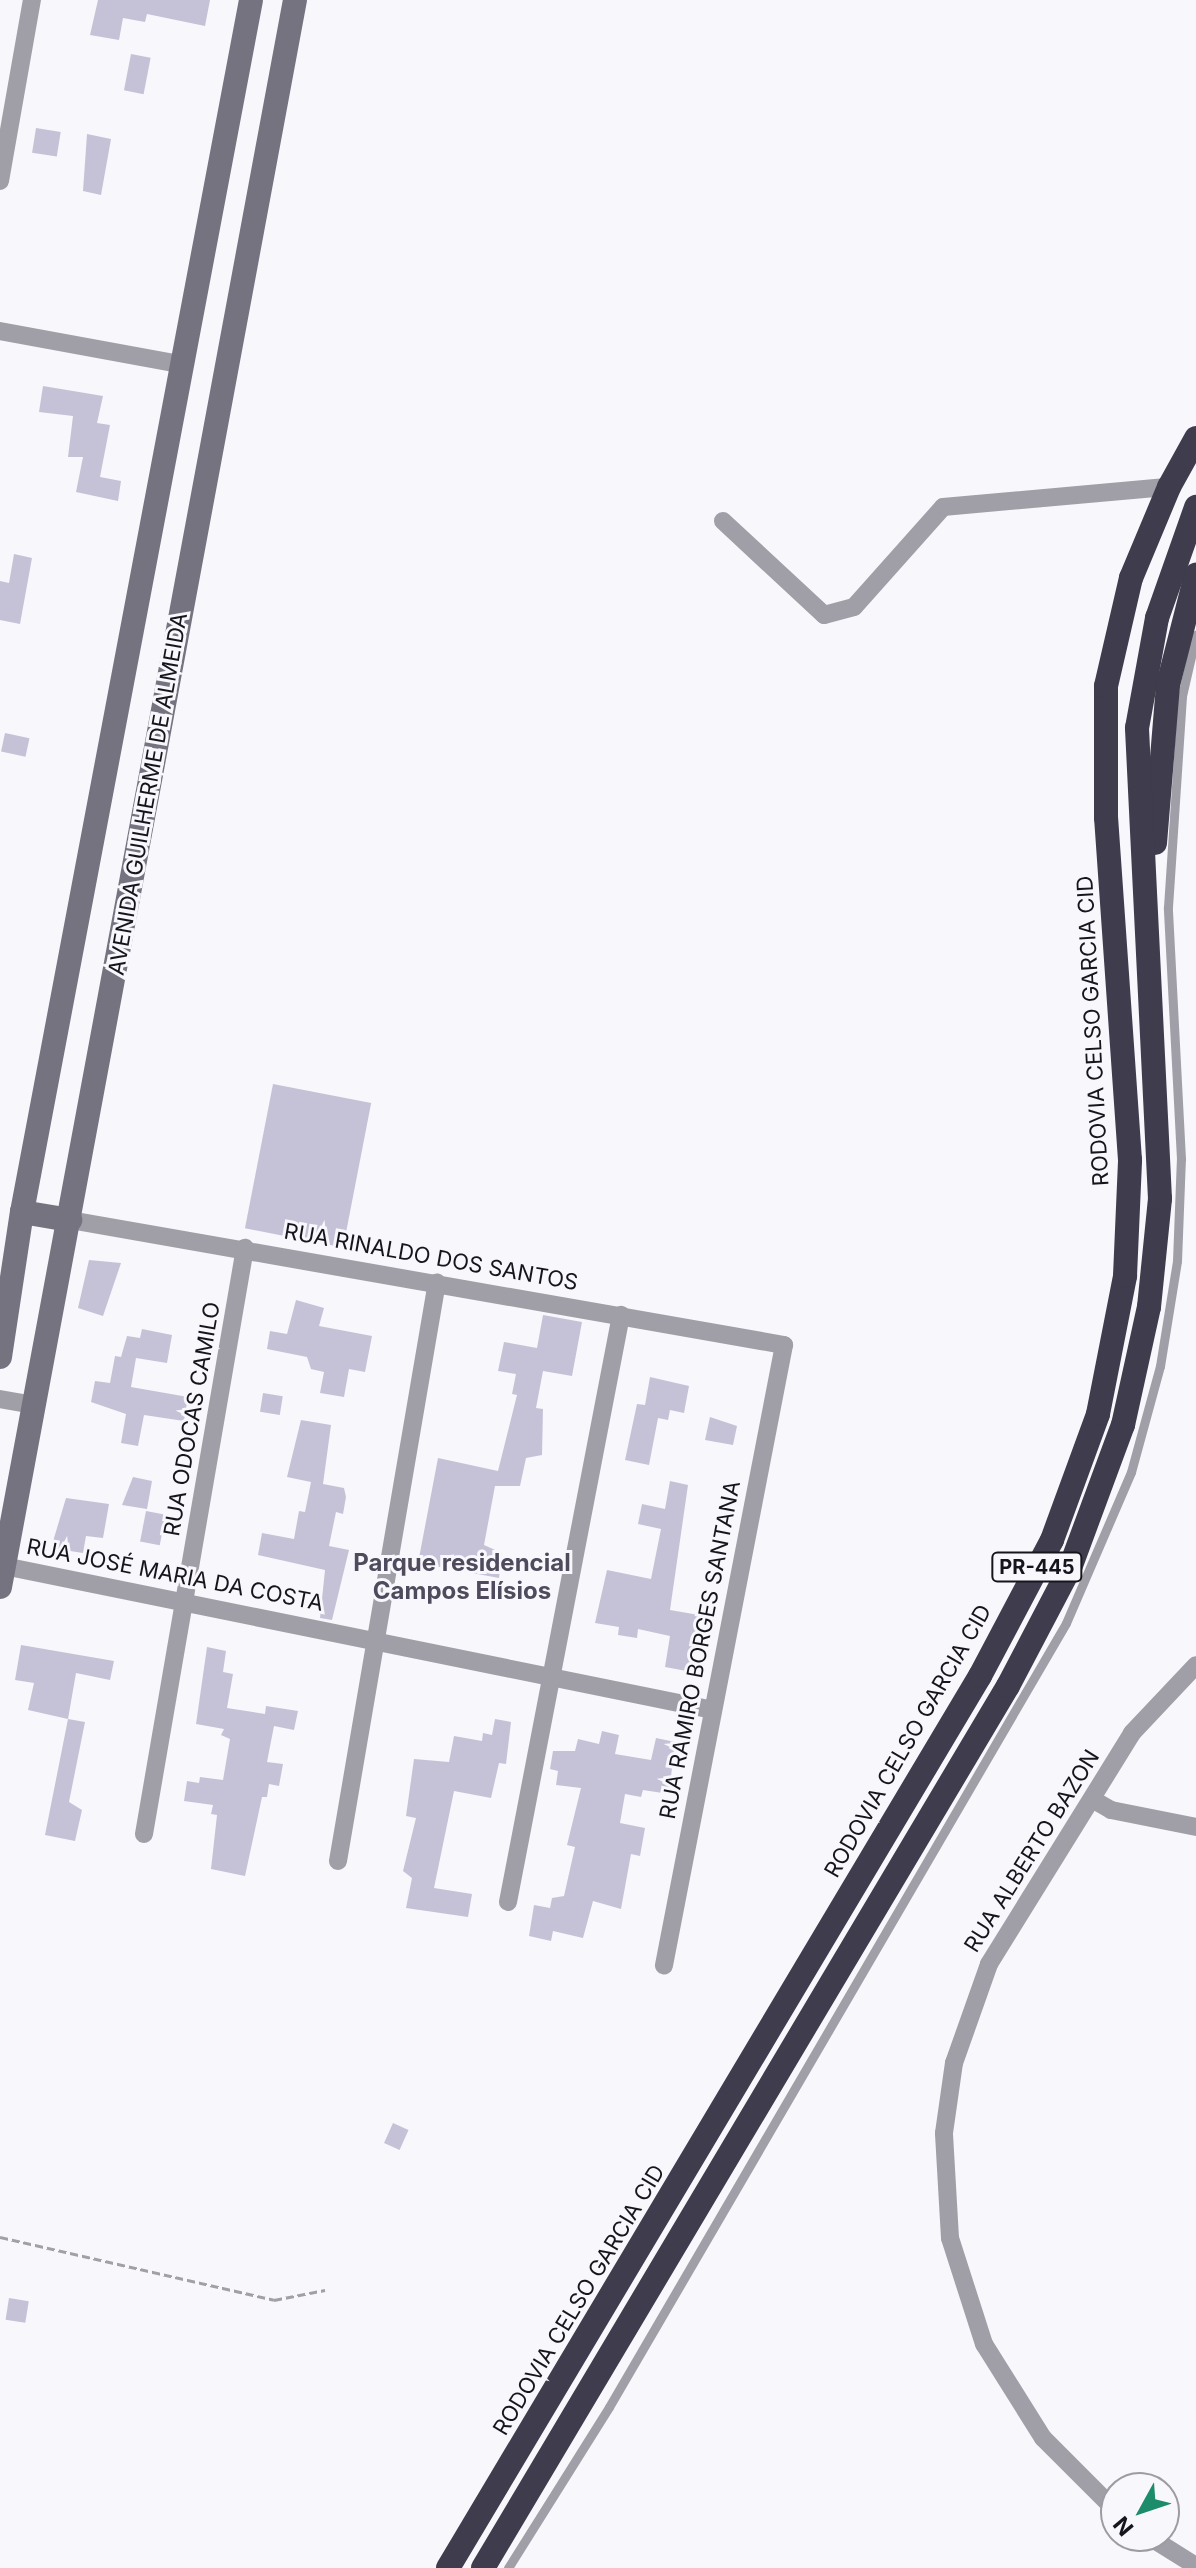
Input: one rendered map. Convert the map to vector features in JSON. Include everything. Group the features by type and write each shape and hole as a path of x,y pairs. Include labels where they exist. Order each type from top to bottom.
{"highway":[{"name":"RODOVIA CELSO GARCIA CID","path":"448,2568 980,1676 1052,1540 1098,1414 1125,1276 1130,1160 1106,818 1106,686 1131,578 1169,487 1196,438"},
{"name":"PR-445","path":"483,2568 1008,1686 1070,1568 1123,1425 1149,1307 1160,1199 1137,728 1157,618 1196,507"},
{"path":"1147,945 1168,685 1196,575"}],"street":[{"path":"0,181 32,0"},
{"name":"AVENIDA GUILHERME DE ALMEIDA","path":"0,1357 22,1212 251,0"},
{"name":"AVENIDA GUILHERME DE ALMEIDA","path":"2,1576 295,0"},
{"path":"0,331 180,364"},
{"path":"723,521 824,615 854,607 943,507 1169,487"},
{"path":"22,1212 70,1220"},
{"name":"RUA RINALDO DOS SANTOS","path":"70,1220 245,1248 784,1345"},
{"name":"RUA ODOCAS CAMILO","path":"144,1834 245,1248"},
{"path":"338,1861 437,1282"},
{"path":"508,1902 621,1315"},
{"name":"RUA RAMIRO BORGES SANTANA","path":"664,1965 784,1345"},
{"path":"0,1399 34,1405"},
{"name":"RUA JOSÉ MARIA DA COSTA","path":"2,1576 185,1602 713,1710"},
{"name":"RUA ALBERTO BAZON","path":"1100,2495 1043,2438 984,2344 956,2262 943,2168 954,2063 975,1996 1006,1933 1132,1733 1196,1665"},
{"path":"1092,1799 1111,1810 1196,1827"},
{"path":"1174,2552 1196,2566"}],"lane":[{"path":"508,2568 609,2407 1066,1623 1127,1485 1160,1366 1177,1261 1181,1159 1168,907 1182,696 1196,635"}],"path":[{"path":"0,2237 274,2300 325,2290"}],"building":[{"path":"98,0 210,0 205,26 147,14 145,22 123,18 119,40 90,35"},
{"path":"131,54 151,58 144,94 124,90"},
{"path":"36,128 61,132 57,157 32,153"},
{"path":"87,134 111,139 101,195 83,191"},
{"path":"43,386 103,396 97,423 110,425 100,477 121,481 118,501 76,492 83,457 68,457 73,416 39,412"},
{"path":"14,554 32,558 20,624 0,620 0,581 9,583"},
{"path":"5,733 29,738 26,757 1,752"},
{"path":"273,1084 371,1103 343,1247 245,1228"},
{"path":"89,1260 121,1263 103,1316 78,1308"},
{"path":"296,1300 324,1308 319,1326 372,1336 365,1372 349,1369 344,1397 320,1393 324,1372 311,1369 307,1357 267,1349 270,1331 287,1334"},
{"path":"543,1315 582,1322 572,1376 543,1371 536,1408 543,1409 542,1455 526,1458 520,1486 495,1486 484,1545 502,1553 499,1578 429,1565 430,1560 419,1558 438,1458 498,1471 517,1395 512,1394 516,1374 498,1371 504,1342 537,1348"},
{"path":"142,1329 172,1335 167,1363 136,1358 131,1387 188,1397 184,1421 144,1415 138,1446 121,1443 126,1414 91,1402 95,1381 110,1383 115,1356 121,1357 127,1336 140,1338"},
{"path":"650,1377 689,1386 684,1413 670,1410 668,1420 658,1418 649,1465 625,1460 637,1404 645,1405"},
{"path":"263,1393 283,1396 280,1415 260,1412"},
{"path":"710,1417 737,1426 733,1445 705,1440"},
{"path":"301,1420 331,1425 323,1484 344,1488 346,1497 343,1514 336,1512 329,1546 349,1550 332,1620 320,1618 325,1570 258,1555 262,1533 294,1539 299,1511 305,1512 311,1482 287,1477"},
{"path":"133,1477 152,1481 147,1509 122,1505"},
{"path":"670,1481 688,1485 670,1610 699,1615 692,1672 665,1667 670,1636 638,1629 637,1638 618,1635 619,1627 595,1623 607,1570 651,1579 661,1529 638,1524 642,1504 665,1509"},
{"path":"66,1498 109,1504 103,1538 86,1536 83,1553 51,1548"},
{"path":"146,1511 166,1515 160,1545 140,1541"},
{"path":"21,1645 114,1661 110,1680 76,1673 68,1719 28,1710 34,1683 15,1680"},
{"path":"207,1647 226,1651 223,1672 233,1674 227,1708 265,1714 266,1706 298,1711 294,1730 274,1726 267,1762 283,1764 279,1786 269,1784 267,1797 262,1797 245,1876 211,1869 217,1815 211,1814 213,1805 184,1801 187,1781 199,1783 200,1777 223,1780 230,1739 221,1735 224,1729 196,1724"},
{"path":"68,1719 85,1722 69,1802 82,1810 75,1841 45,1835"},
{"path":"495,1719 511,1722 506,1764 499,1763 491,1798 454,1791 434,1888 472,1894 468,1917 406,1908 412,1878 403,1871 416,1818 406,1816 414,1759 449,1762 454,1736 482,1741 483,1733 492,1735"},
{"path":"602,1731 619,1735 615,1754 651,1760 656,1738 675,1742 669,1794 643,1790 641,1797 625,1794 620,1823 645,1828 640,1856 631,1854 621,1909 593,1901 583,1938 553,1931 551,1941 529,1936 534,1905 550,1908 552,1898 564,1896 575,1847 567,1845 581,1788 556,1785 558,1771 550,1769 553,1751 575,1751 578,1739 599,1744"},
{"path":"393,2123 409,2130 400,2150 384,2143"},
{"path":"9,2298 29,2301 25,2323 6,2320"}],"district":[{"name":"Parque residencial Campos Elísios","path":"462,1577"}]}
